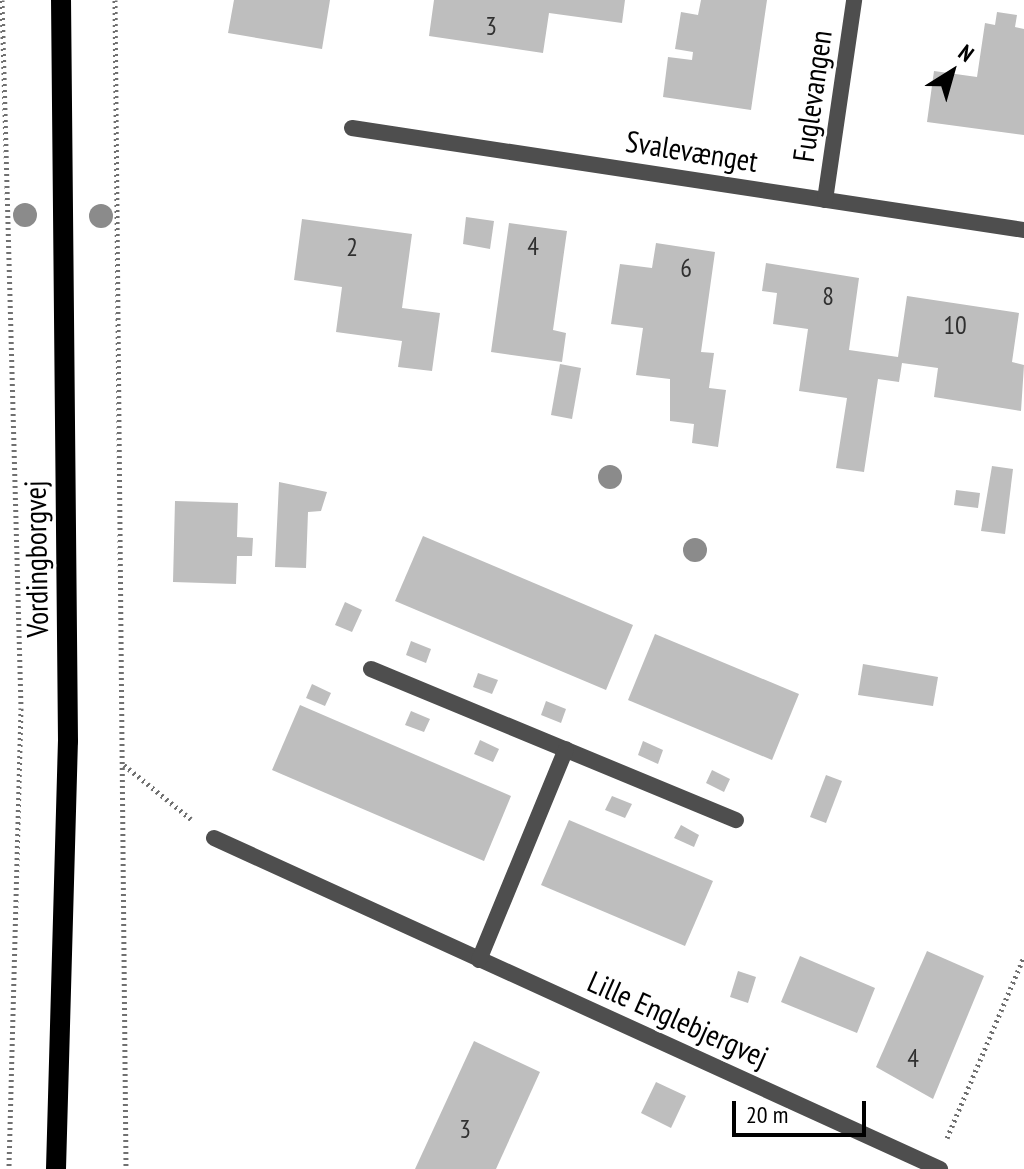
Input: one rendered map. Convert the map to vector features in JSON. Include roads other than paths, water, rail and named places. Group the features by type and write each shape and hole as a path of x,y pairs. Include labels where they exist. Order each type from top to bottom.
{"main road":[{"name":"Vordingborgvej","path":"56,1169 61,1118 68,741 61,0"},
{"name":"Vordingborgvej","path":"61,1118 67,1169"}],"street":[{"name":"Fuglevangen","path":"825,200 854,0"},
{"name":"Svalevænget","path":"352,128 1024,230"},
{"path":"371,669 736,820"},
{"path":"479,960 566,749"},
{"name":"Lille Englebjergvej","path":"214,838 938,1167"}]}
